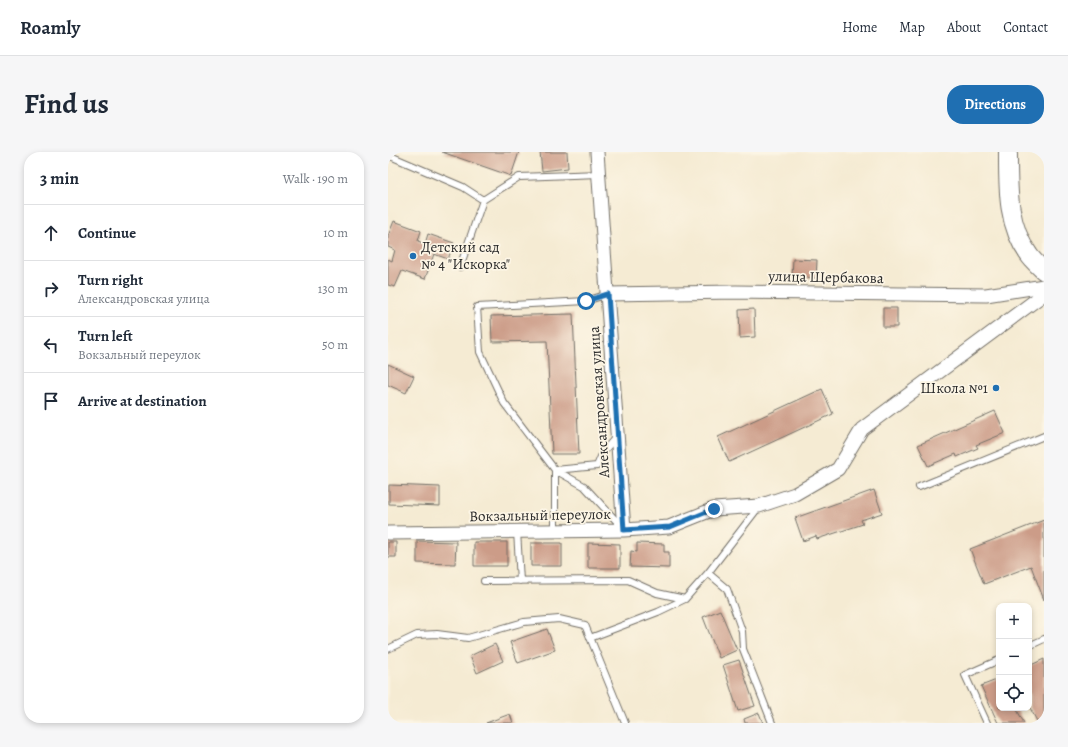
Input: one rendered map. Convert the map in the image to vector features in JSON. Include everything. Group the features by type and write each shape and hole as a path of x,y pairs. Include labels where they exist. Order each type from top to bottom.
{"main road":[{"path":"1008,152 1008,189 1012,224 1029,255 1044,271"}],"street":[{"name":"Александровская улица","path":"597,152 624,530"},
{"name":"улица Щербакова","path":"608,294 736,292 986,295 1044,286"},
{"name":"Вокзальный переулок","path":"388,533 624,530 670,527 714,509 758,506 795,494 838,469 862,429 1044,294"}],"lane":[{"path":"388,155 463,187 483,200"},
{"path":"460,267 483,200 519,177 599,174"},
{"path":"608,294 586,301 478,307 480,352 504,403 555,470 584,486 624,530"},
{"path":"555,470 597,466 603,452 618,435"},
{"path":"919,487 1044,436"},
{"path":"554,531 555,470"},
{"path":"590,638 658,612 685,599 708,572 758,506"},
{"path":"517,531 520,581"},
{"path":"708,572 727,589 742,631 743,649 772,723"},
{"path":"484,581 628,580 657,593 685,599"},
{"path":"388,649 417,635 437,634 468,638 524,622 559,619 585,626 625,723"},
{"path":"1032,645 1044,639"},
{"path":"987,723 965,675 996,661"}],"building":[{"path":"442,152 519,152 511,176"},
{"path":"540,152 567,152 568,168 542,171"},
{"name":"Детский сад № 4 \"Искорка\"","path":"394,221 421,231 418,241 425,244 428,234 454,243 448,259 434,254 425,279 402,271 395,287 388,285 388,259 392,261 395,250 388,247 388,236"},
{"path":"793,259 817,260 816,278 792,276"},
{"path":"883,308 897,308 897,327 883,327"},
{"path":"754,309 755,337 740,338 739,310"},
{"path":"573,314 579,454 552,454 547,341 492,342 491,316"},
{"path":"388,364 414,376 406,393 388,385"},
{"path":"822,389 833,414 729,462 718,437"},
{"path":"995,411 1005,433 976,445 978,448 957,457 956,454 928,466 918,445"},
{"path":"389,485 440,487 440,506 389,504"},
{"path":"874,490 882,513 861,520 863,524 817,539 816,536 803,541 795,518"},
{"path":"1044,520 1044,600 1031,566 984,584 970,549"},
{"path":"417,541 456,542 455,564 417,563"},
{"path":"388,542 396,542 396,557 388,557"},
{"path":"474,542 507,542 507,566 474,566"},
{"path":"531,543 562,543 562,566 531,566"},
{"path":"588,543 620,544 620,568 588,568"},
{"path":"637,543 664,544 664,552 669,552 669,568 630,567 631,551 637,552"},
{"path":"720,610 737,650 719,658 703,617"},
{"path":"547,629 555,650 518,663 510,642"},
{"path":"495,644 503,661 477,673 470,656"},
{"path":"1044,659 1044,723 1038,723 1032,711 1032,665"},
{"path":"739,660 755,706 738,711 723,665"},
{"path":"996,680 996,711 1018,711 1024,723 998,723 981,686"},
{"path":"759,713 763,723 745,723 744,719"},
{"path":"510,714 513,723 486,723"}],"place":[{"name":"Детский сад № 4 \"Искорка\"","path":"413,256"},
{"name":"Школа №1","path":"996,388"}],"route":[{"path":"586,301 608,294 624,530 670,527 714,509"}]}
